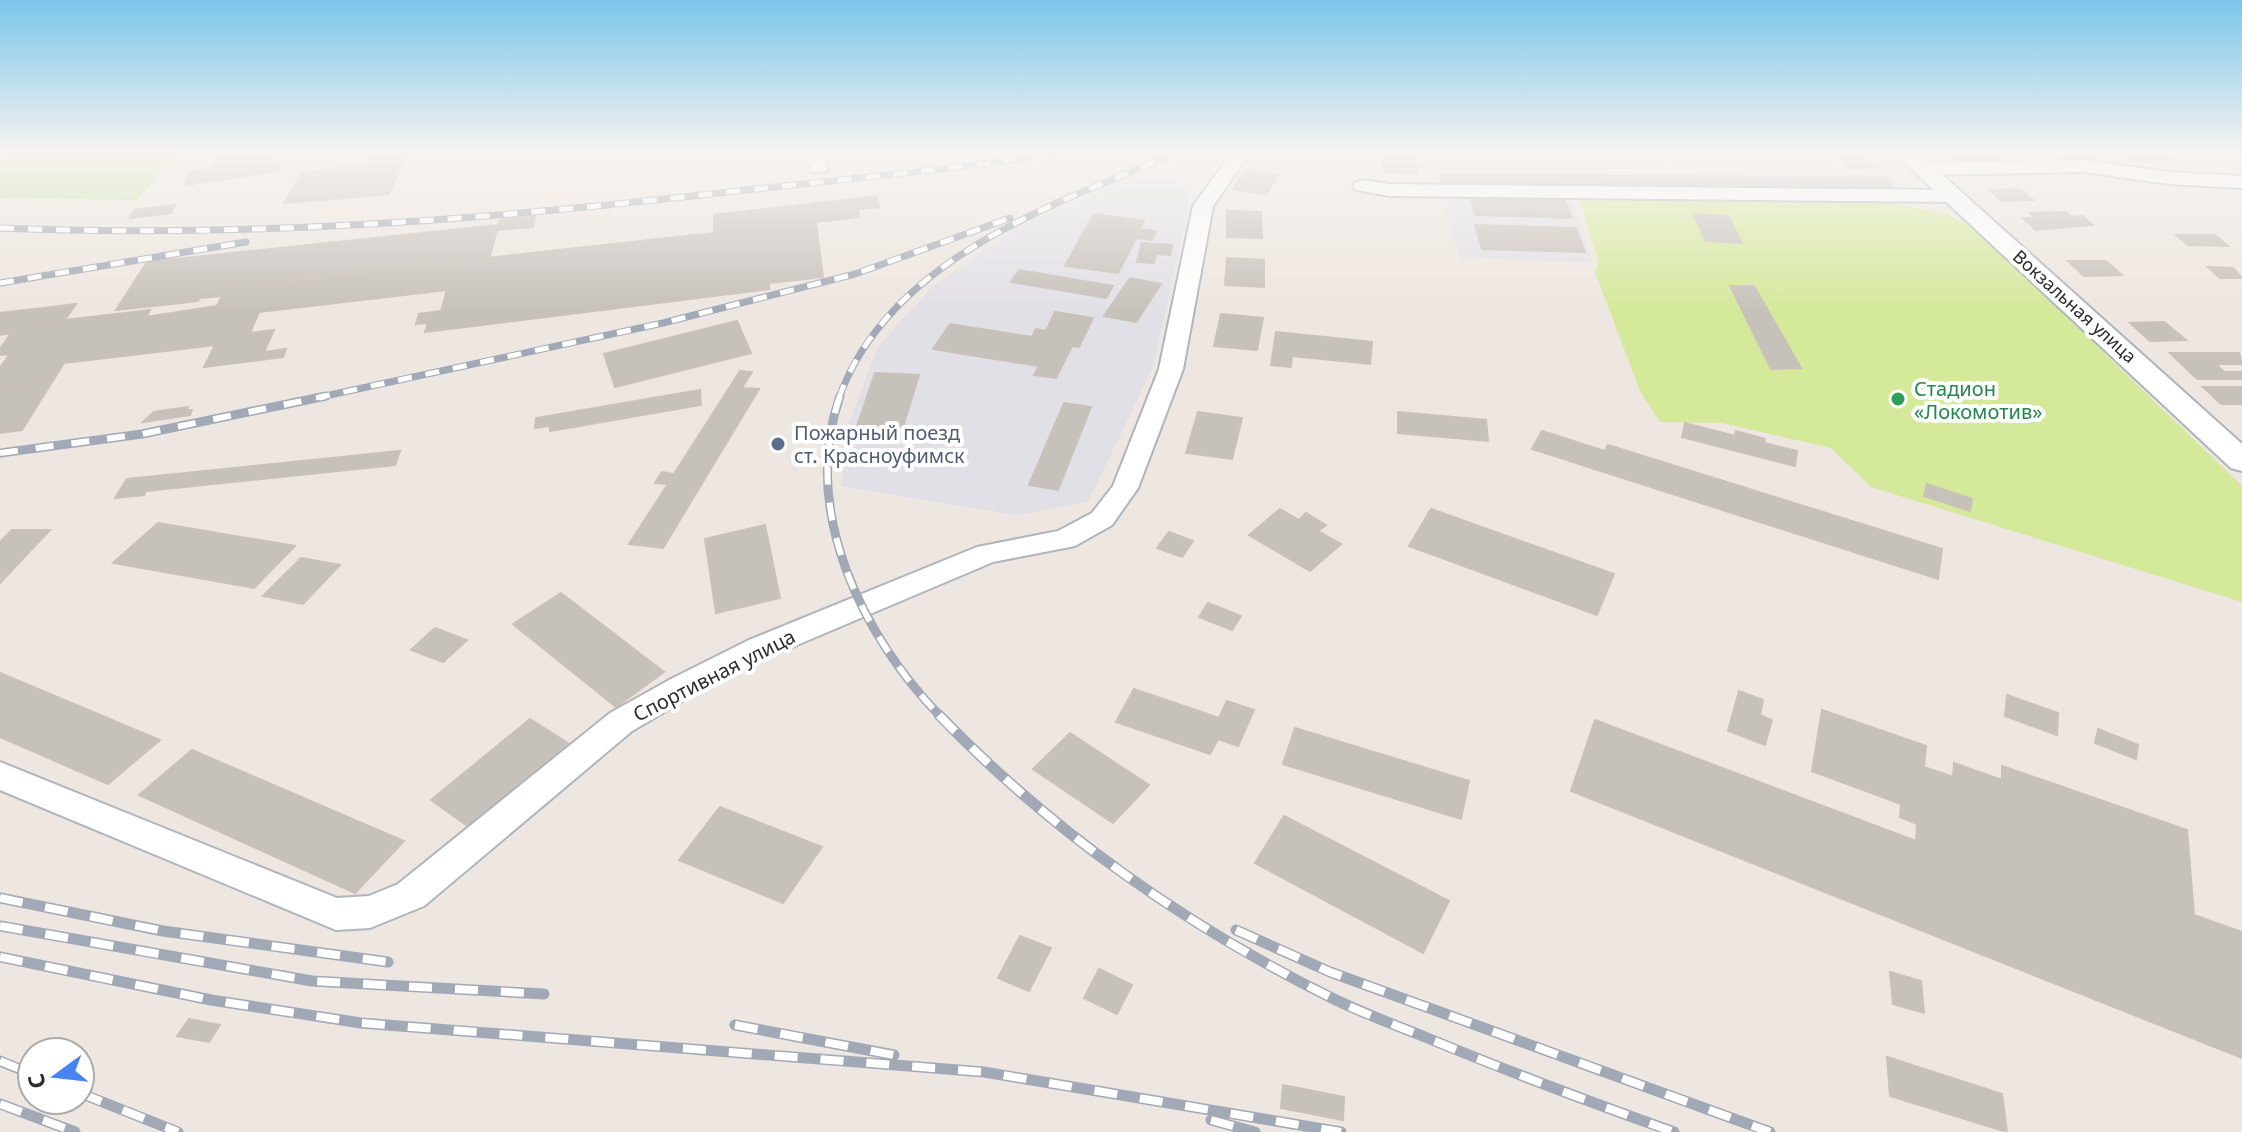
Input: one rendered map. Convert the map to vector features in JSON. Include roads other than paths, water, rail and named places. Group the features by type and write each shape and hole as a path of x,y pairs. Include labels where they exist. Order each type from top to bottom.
{"street":[{"name":"Спортивная улица","path":"0,776 336,914 370,912 411,895 621,722 682,687 760,648 924,583 987,554 1065,539 1102,519 1125,488 1171,369 1203,206"},
{"name":"Вокзальная улица","path":"1964,206 2242,461"}],"railway":[{"path":"0,228 184,231 275,228 597,206"},
{"path":"840,396 863,350 895,309 935,273 980,242 1052,206"},
{"path":"316,398 663,323 855,274 1010,218"},
{"path":"0,283 246,242"},
{"path":"0,453 142,434 326,396"},
{"path":"840,396 830,439 828,483 834,526 846,569 886,649 912,685 941,717"},
{"path":"941,717 982,758 1076,838 1228,942 1358,1010 1674,1132"},
{"path":"0,898 163,931 388,962"},
{"path":"0,926 312,981 544,994"},
{"path":"1236,930 1330,972 1770,1132"},
{"path":"0,957 211,1000 361,1023 984,1072 1341,1132"},
{"path":"735,1025 894,1055"},
{"path":"0,1061 16,1068"},
{"path":"96,1099 178,1132"},
{"path":"0,1104 75,1132"},
{"path":"1211,1120 1255,1132"}],"place":[{"name":"Стадион «Локомотив»","path":"1898,399"},
{"name":"Пожарный поезд ст. Красноуфимск","path":"778,444"}]}
